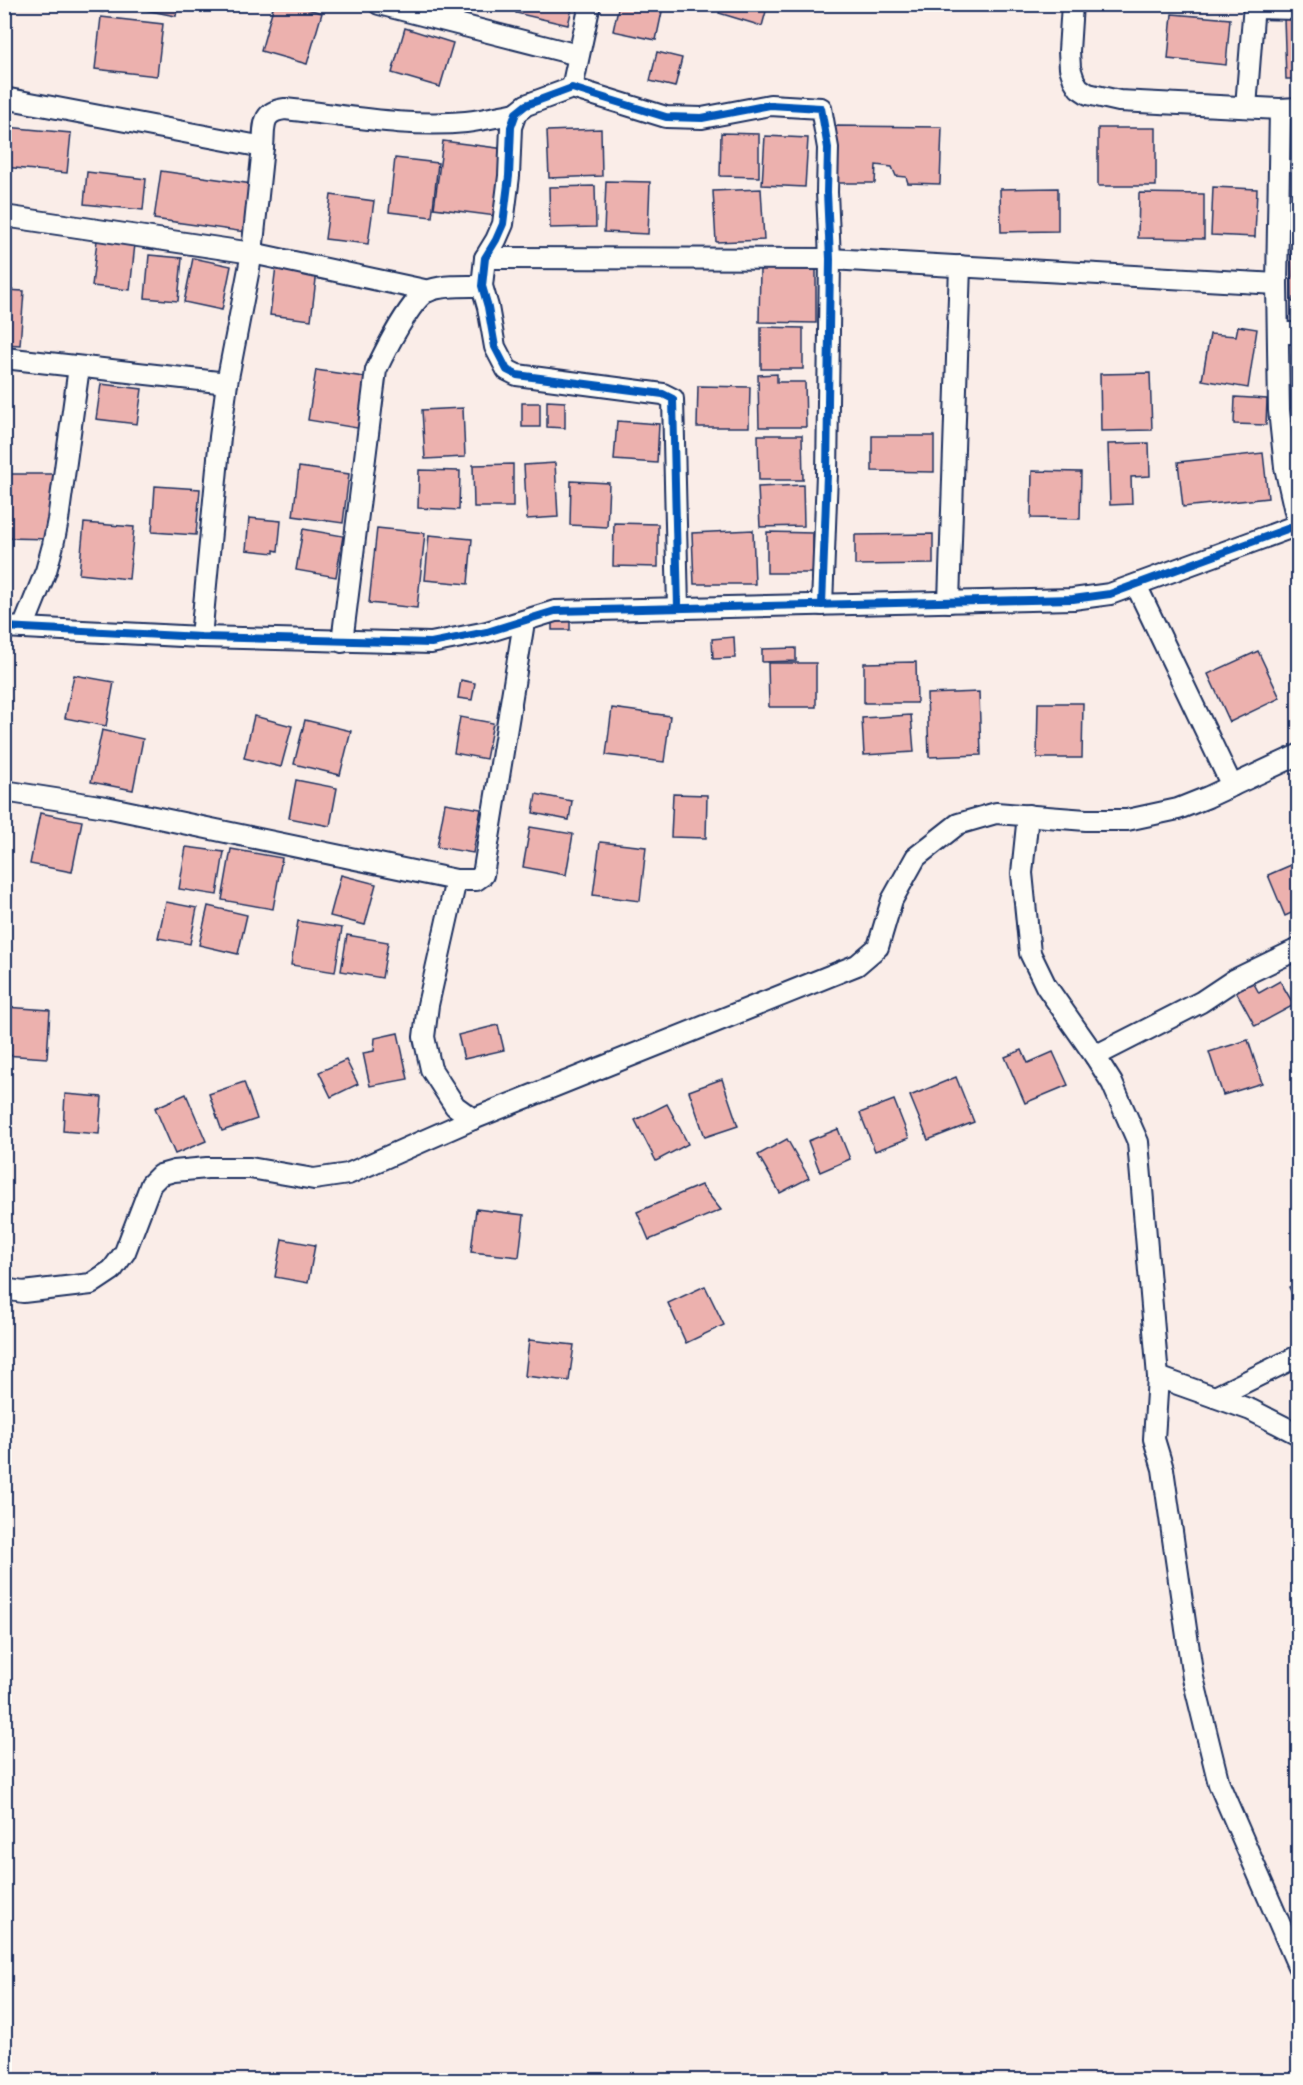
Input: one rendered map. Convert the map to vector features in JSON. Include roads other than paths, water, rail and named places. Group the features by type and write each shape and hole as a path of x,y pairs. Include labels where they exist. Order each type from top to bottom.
{"street":[{"path":"379,4 578,56"},
{"path":"572,88 590,4"},
{"path":"79,367 56,529 46,570 14,628 201,637 431,643 487,632 555,611 1073,599 1110,594 1298,525 1281,439 1278,333 1277,284 1289,108 1119,101 1088,94 1079,88 1070,68 1072,4"},
{"path":"1246,107 1254,6 1299,9"},
{"path":"678,608 673,399 663,394 517,375 507,370 495,347 482,286 485,258 503,224 509,176 511,127 516,113 525,105 572,88 666,117 702,118 770,105 821,108 828,148 830,259 827,474 822,605"},
{"path":"4,98 263,147"},
{"path":"201,637 218,449 227,383 252,253 267,116 272,110 278,110 430,123 465,122 516,113"},
{"path":"4,216 252,253 429,291 457,286 482,286"},
{"path":"485,258 830,259 1277,284"},
{"path":"950,603 960,266"},
{"path":"342,642 376,370 396,331 413,306 429,291"},
{"path":"1278,333 1299,333"},
{"path":"4,358 227,383"},
{"path":"1136,585 1232,786"},
{"path":"4,791 106,807 456,880 476,880 483,875 524,622"},
{"path":"4,1289 23,1292 91,1284 112,1270 125,1252 151,1184 160,1175 174,1171 207,1168 250,1168 314,1179 348,1174 473,1119 857,965 878,947 892,900 916,857 958,824 996,813 1086,820 1127,820 1178,809 1299,755"},
{"path":"1028,815 1022,873 1030,953 1046,986 1112,1083 1137,1142 1158,1377 1154,1439 1163,1469 1193,1678 1219,1784 1299,1966"},
{"path":"456,880 428,1005 424,1037 431,1069 455,1106 473,1119"},
{"path":"1095,1056 1201,1002 1234,980 1299,949"},
{"path":"1215,1397 1299,1356"},
{"path":"1158,1377 1251,1410 1299,1434"}]}
